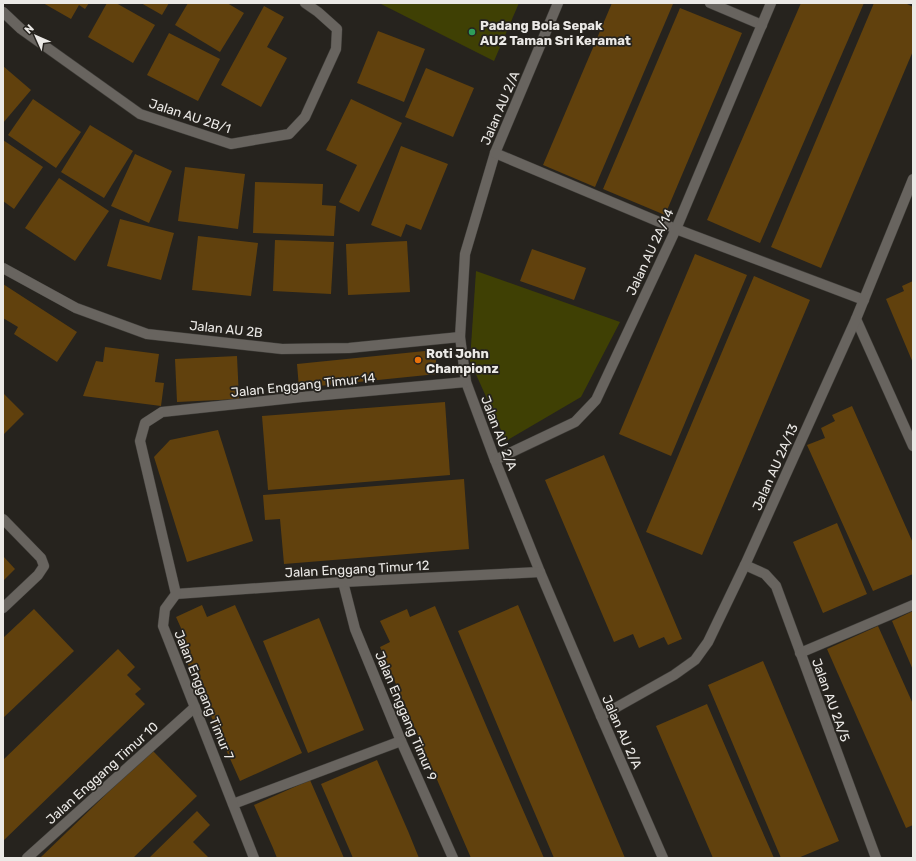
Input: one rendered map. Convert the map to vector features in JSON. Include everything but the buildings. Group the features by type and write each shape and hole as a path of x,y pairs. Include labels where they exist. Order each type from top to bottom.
{"street":[{"name":"Jalan AU 2B/1","path":"3,12 20,29 140,114 231,144 289,134 305,117 336,49 337,29 318,12 305,3"},
{"name":"Jalan AU 2/A","path":"558,3 495,153 465,254 460,337 466,382 495,460 600,716 663,858"},
{"path":"710,3 762,25"},
{"name":"Jalan AU 2A/14","path":"495,460 575,422 596,400 676,229 771,3"},
{"path":"495,153 676,229 864,300"},
{"name":"Jalan AU 2A/13","path":"600,716 674,675 695,660 708,642 746,564 856,319 913,180"},
{"name":"Jalan AU 2B","path":"3,268 76,308 147,334 282,349 349,348 460,337"},
{"path":"856,319 913,446"},
{"name":"Jalan Enggang Timur 14","path":"176,594 140,440 145,423 162,412 466,382"},
{"path":"3,519 41,558 44,566 38,575 3,608"},
{"name":"Jalan AU 2A/5","path":"746,564 765,574 776,586 874,857"},
{"name":"Jalan Enggang Timur 12","path":"176,594 343,582 540,572"},
{"name":"Jalan Enggang Timur 9","path":"343,582 355,629 401,741 453,858"},
{"name":"Jalan Enggang Timur 7","path":"176,594 165,609 163,626 254,858"},
{"path":"800,653 913,604"},
{"name":"Jalan Enggang Timur 10","path":"26,858 195,707"},
{"path":"233,804 401,741"}],"shaded area":[{"name":"Padang Bola Sepak AU2 Taman Sri Keramat","path":"379,3 519,3 494,61"},
{"path":"476,271 620,322 581,397 506,441 470,361"}],"place":[{"name":"Padang Bola Sepak AU2 Taman Sri Keramat","path":"472,32"},
{"name":"Roti John Championz","path":"418,360"}]}
